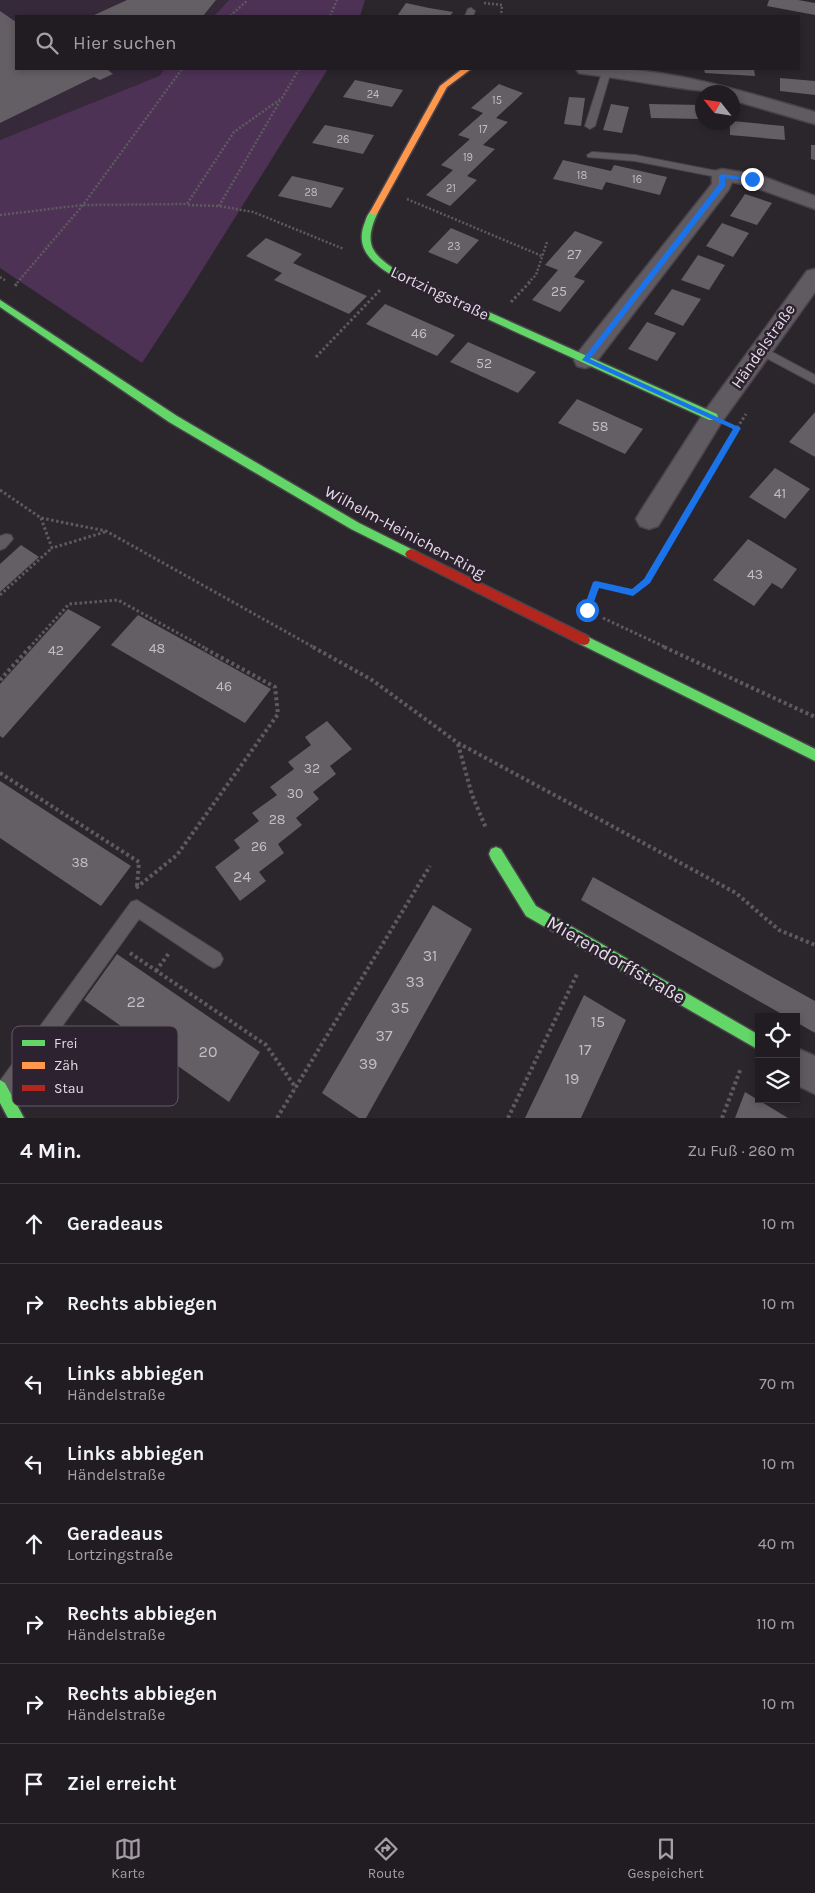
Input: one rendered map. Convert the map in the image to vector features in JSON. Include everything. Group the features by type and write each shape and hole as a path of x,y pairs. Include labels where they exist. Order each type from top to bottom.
{"street":[{"name":"Lortzingstraße","path":"464,70 444,86 365,228 365,246 375,261 396,274 713,417"},
{"path":"614,70 695,85"},
{"path":"740,96 815,118"},
{"path":"585,360 722,185 722,176 752,179 815,203"},
{"name":"Händelstraße","path":"649,519 713,417 815,276"},
{"name":"Wilhelm-Heinichen-Ring","path":"0,303 173,418 356,526 521,610 815,755"},
{"name":"Mierendorffstraße","path":"496,854 531,911 755,1040"},
{"path":"800,1067 815,1076"},
{"path":"1,1091 16,1118"}],"lane":[{"path":"590,126 614,70"},
{"path":"592,155 635,158 722,176"},
{"path":"761,350 815,380"},
{"path":"49,1026 137,908 214,959"},
{"path":"1,1091 12,1076"}],"path":[{"path":"231,15 248,0"},
{"path":"330,15 337,0"},
{"path":"14,287 83,205 181,70"},
{"path":"219,206 298,70"},
{"path":"187,204 234,132 282,98"},
{"path":"386,190 542,256"},
{"path":"0,215 83,205 187,204 219,206 253,212 375,261"},
{"path":"495,319 536,275 547,242"},
{"path":"0,277 22,292"},
{"path":"316,357 368,302"},
{"path":"587,610 596,584 633,593 647,581 737,428 713,417"},
{"path":"0,490 41,518 106,531 372,680 458,743 736,894 779,930 815,945"},
{"path":"41,518 52,548"},
{"path":"0,595 52,548 106,531"},
{"path":"0,680 69,604 118,600 274,687 278,714 177,855 137,886 131,894"},
{"path":"578,606 815,717"},
{"path":"458,743 472,796 496,854"},
{"path":"0,774 139,862 137,886"},
{"path":"277,1118 430,866"},
{"path":"112,941 266,1045 296,1088"},
{"path":"508,1118 590,946"},
{"path":"722,1118 755,1043"}],"shaded area":[{"path":"0,0 229,0 215,15 15,15 15,70 164,70 159,76 0,140"},
{"path":"229,0 365,0 360,15 215,15"},
{"path":"164,70 327,70 142,363 0,268 0,140 159,76"}],"building":[{"path":"127,0 216,0 204,15 94,15"},
{"path":"769,0 798,0 815,3 815,15 767,6"},
{"path":"406,3 453,12 451,15 398,15"},
{"path":"0,11 15,21 15,70 108,70 113,74 100,80 94,77 0,123"},
{"path":"704,70 754,70 755,76 705,73"},
{"path":"780,78 815,81 815,95 780,91"},
{"path":"355,80 403,90 392,107 343,97"},
{"path":"499,84 523,93 496,118 508,122 483,145 495,149 467,176 477,180 450,206 426,195 453,170 441,165 470,139 458,135 483,113 471,108"},
{"path":"569,97 585,98 581,126 564,124"},
{"path":"611,104 629,107 622,133 603,130"},
{"path":"649,104 695,105 695,119 651,118"},
{"path":"740,122 784,126 785,140 730,135 730,130 740,130"},
{"path":"325,125 374,135 363,154 312,143"},
{"path":"811,145 815,145 815,160 811,159"},
{"path":"563,160 611,171 614,165 667,177 660,195 606,182 602,190 553,179"},
{"path":"292,176 344,188 331,208 278,196"},
{"path":"745,194 772,203 757,225 730,216"},
{"path":"722,223 749,233 733,257 706,246"},
{"path":"451,228 479,240 457,264 428,252"},
{"path":"575,231 603,242 574,277 585,281 560,312 532,300 558,270 545,265"},
{"path":"266,238 302,254 293,263 367,296 349,314 274,280 282,273 246,256"},
{"path":"698,255 725,265 709,290 681,280"},
{"path":"672,289 701,299 683,326 654,314"},
{"path":"385,304 455,335 437,356 366,324"},
{"path":"647,322 676,333 657,361 628,349"},
{"path":"468,342 536,372 518,393 450,362"},
{"path":"577,399 643,429 625,454 558,423"},
{"path":"815,412 815,457 789,442"},
{"path":"775,468 810,489 785,519 749,497"},
{"path":"748,539 797,569 782,589 772,583 754,606 713,580"},
{"path":"21,545 39,557 0,592 0,564"},
{"path":"68,609 101,627 3,738 0,736 0,684"},
{"path":"138,615 271,689 245,723 111,645"},
{"path":"327,721 352,749 330,766 336,774 313,792 319,799 296,818 302,825 278,844 284,853 259,872 266,881 240,901 215,867 240,848 234,840 259,821 252,813 277,795 270,787 294,769 288,762 311,745 305,737"},
{"path":"0,781 131,866 101,906 0,838"},
{"path":"593,877 815,1001 815,1033 800,1024 800,1013 780,1013 581,900"},
{"path":"433,905 472,929 366,1118 359,1118 322,1093"},
{"path":"117,954 260,1052 229,1102 178,1066 178,1026 121,1026 84,1000"},
{"path":"584,995 626,1020 581,1118 525,1118"},
{"path":"745,1092 755,1098 755,1103 763,1103 788,1118 735,1118"}],"traffic: fast":[{"path":"374,212 369,223 365,241 367,249 386,268 713,417"},
{"path":"0,303 173,419 355,526 411,554"},
{"path":"584,640 815,755"},
{"path":"496,854 531,911 755,1041"},
{"path":"0,1088 16,1118"}],"traffic: slow":[{"path":"374,212 444,86 466,70"}],"traffic: jam":[{"path":"411,554 584,640"}],"route":[{"path":"587,610 596,584 633,593 647,581 737,428 585,360 722,185 722,176 752,179"}]}
